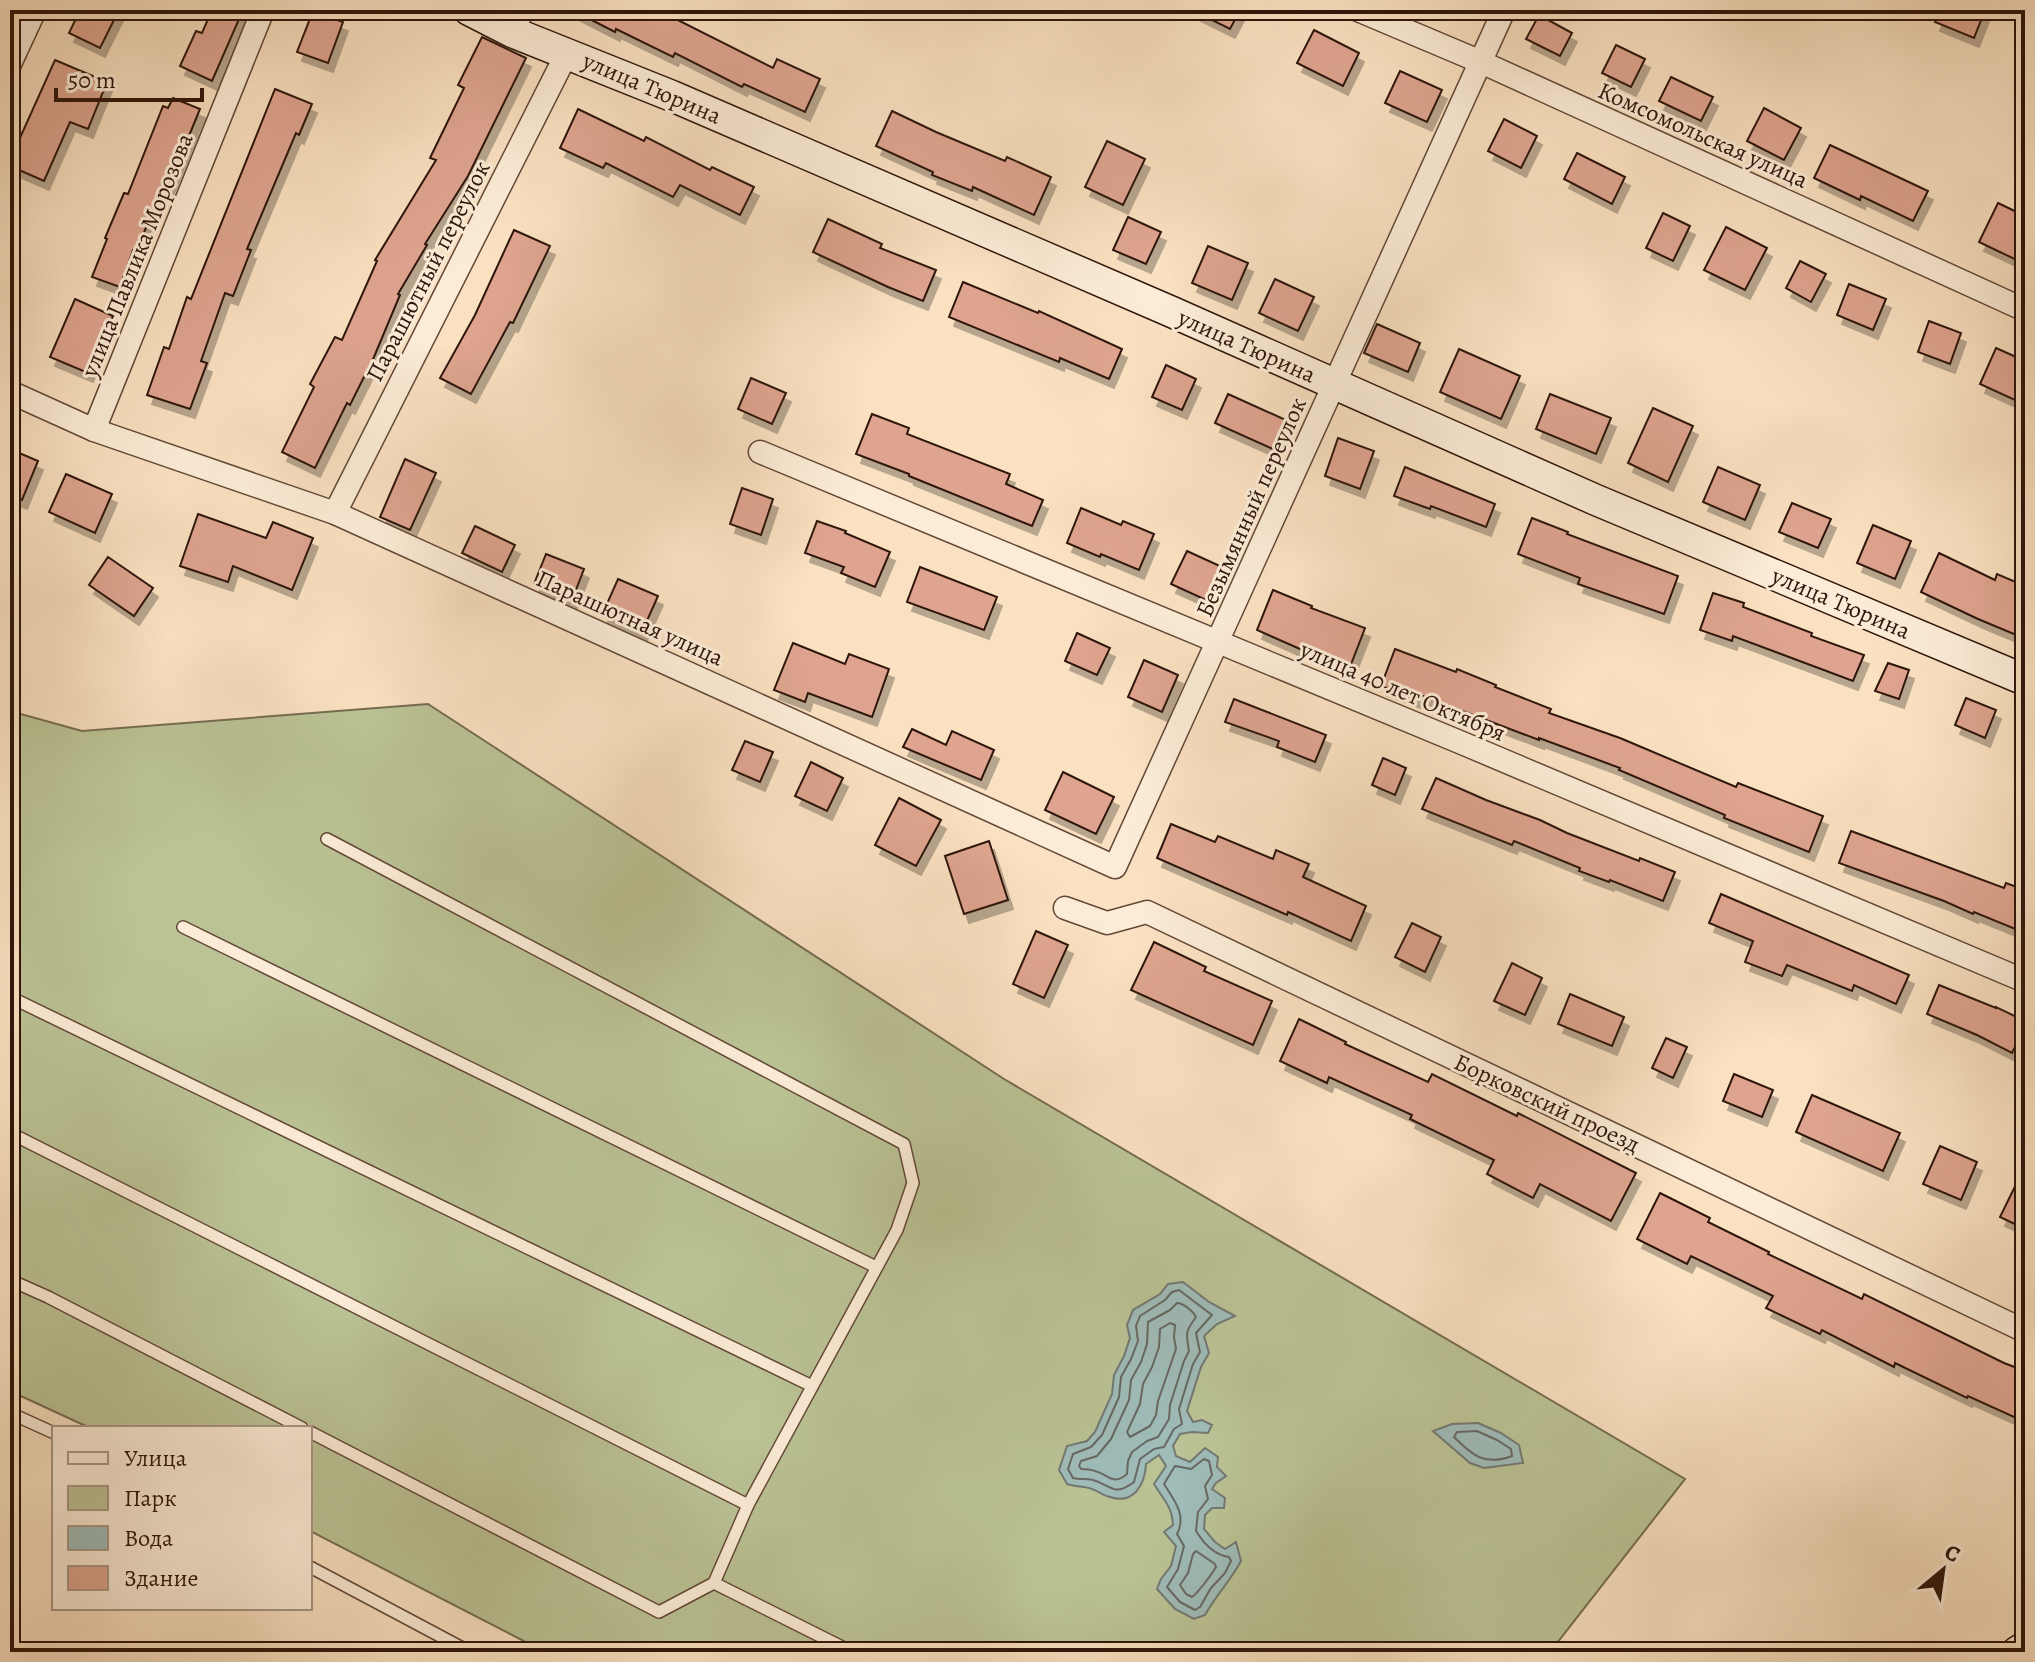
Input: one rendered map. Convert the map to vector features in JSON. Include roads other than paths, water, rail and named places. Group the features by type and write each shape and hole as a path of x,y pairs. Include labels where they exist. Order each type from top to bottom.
{"street":[{"path":"10,64 35,10"},
{"name":"улица Павлика Морозова","path":"94,430 263,10"},
{"name":"улица Тюрина","path":"469,10 518,21 567,53 1100,281 1596,500 2025,680"},
{"name":"Комсомольская улица","path":"1358,10 1481,62 2025,310"},
{"name":"Безымянный переулок","path":"1162,762 1504,10"},
{"name":"Парашютный переулок","path":"335,513 567,53"},
{"name":"Парашютная улица","path":"10,392 94,430 335,513 1115,867 1162,762"},
{"name":"улица 40 лет Октября","path":"760,452 2025,981"},
{"name":"Борковский проезд","path":"1065,908 1107,923 1147,912 2025,1331"},
{"path":"2017,1652 2025,1647"}],"lane":[{"path":"312,1433 659,1612 714,1583 748,1505 897,1230 913,1183 904,1144 327,839"},
{"path":"183,927 876,1267"},
{"path":"10,997 812,1386"},
{"path":"10,1133 748,1505"},
{"path":"10,1280 298,1426"},
{"path":"10,1413 52,1432"},
{"path":"312,1568 470,1652"},
{"path":"714,1583 852,1652"}],"water":[{"path":"1183,1282 1209,1302 1235,1316 1217,1324 1204,1336 1209,1353 1201,1367 1187,1411 1193,1422 1202,1420 1212,1425 1208,1433 1180,1434 1173,1446 1176,1456 1190,1462 1205,1448 1218,1457 1217,1467 1226,1476 1212,1489 1225,1498 1224,1508 1212,1508 1205,1515 1204,1529 1225,1549 1236,1542 1241,1561 1205,1615 1194,1619 1175,1609 1157,1589 1171,1566 1176,1546 1164,1532 1173,1525 1171,1513 1154,1484 1166,1466 1159,1455 1146,1464 1137,1491 1126,1498 1118,1499 1067,1484 1059,1470 1067,1446 1087,1441 1095,1432 1112,1394 1114,1375 1130,1338 1127,1325 1133,1310 1160,1294 1168,1284"},
{"path":"1478,1423 1519,1445 1523,1463 1484,1468 1470,1463 1433,1431 1452,1424"}]}
